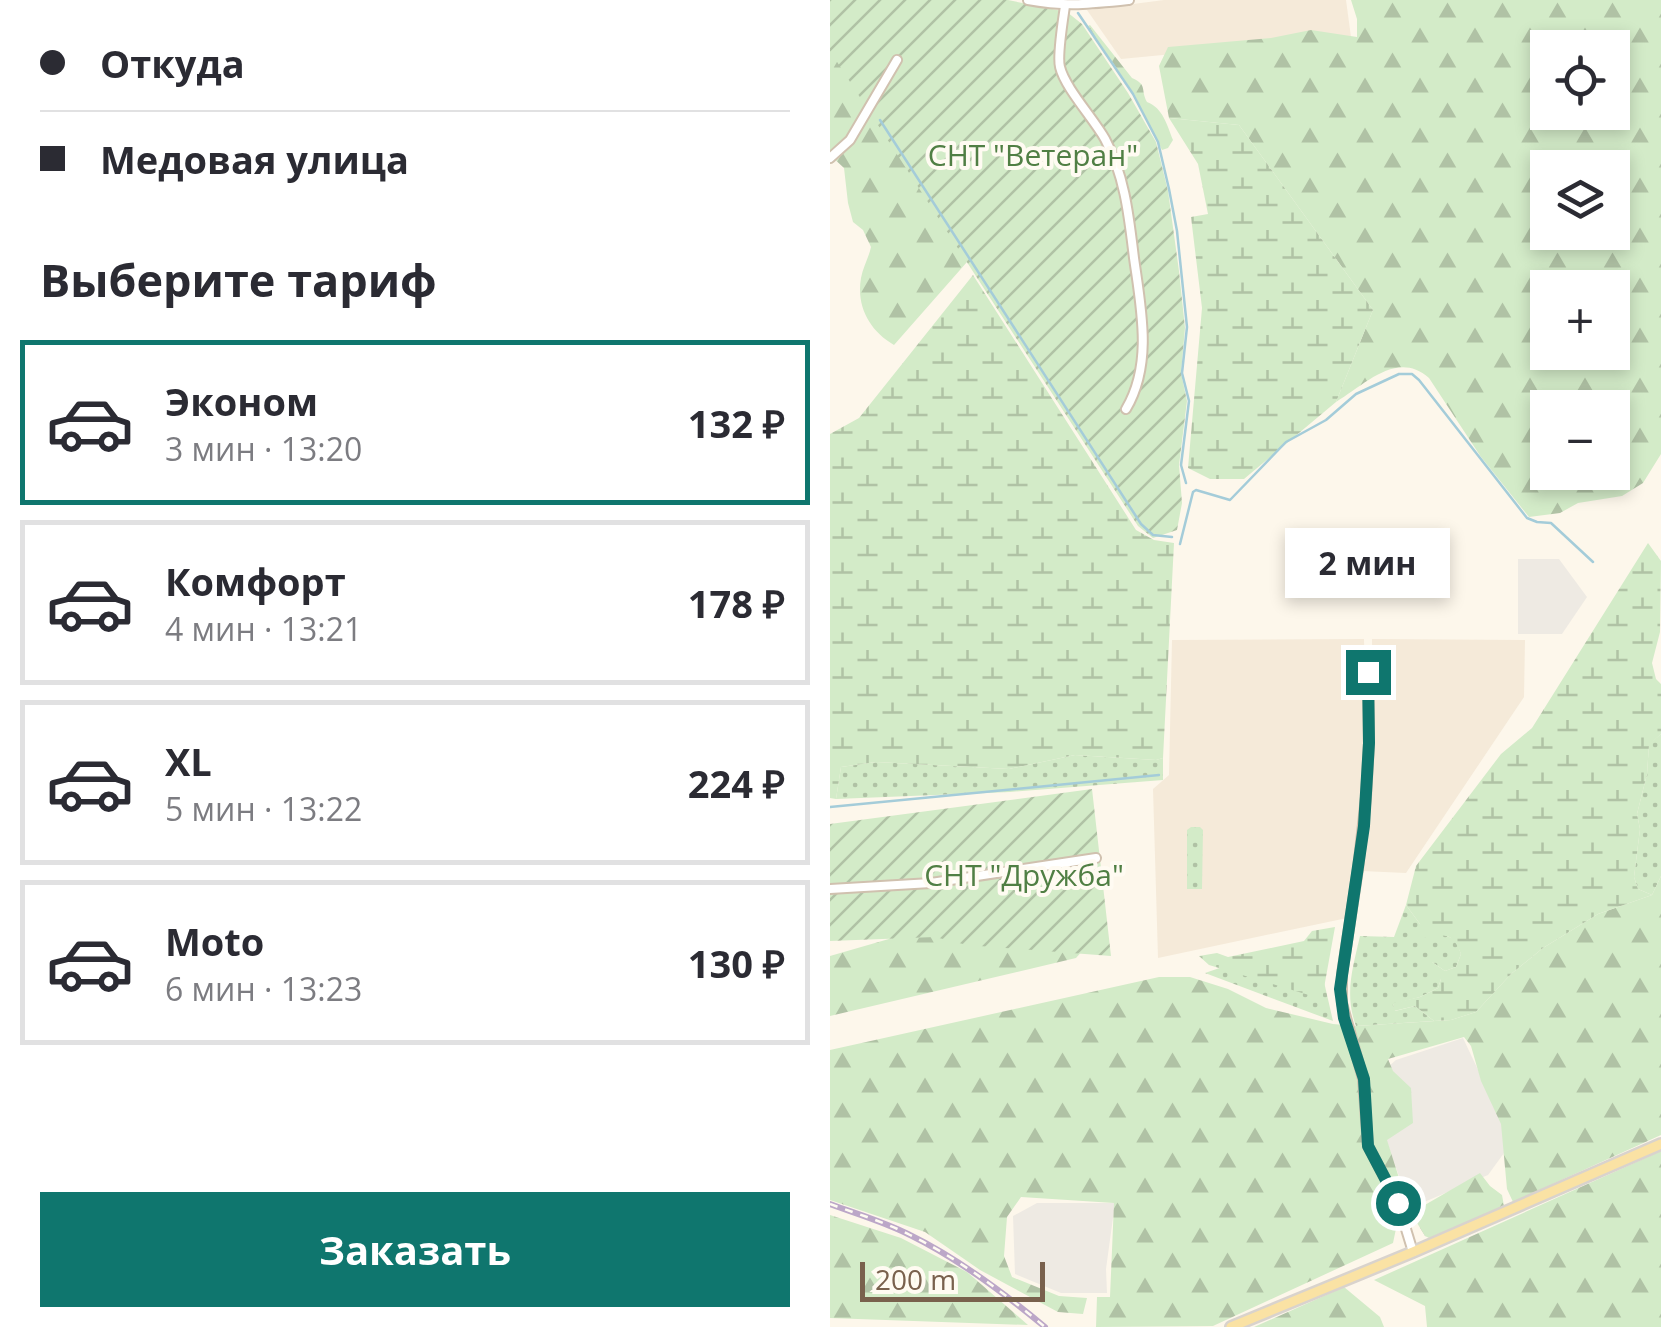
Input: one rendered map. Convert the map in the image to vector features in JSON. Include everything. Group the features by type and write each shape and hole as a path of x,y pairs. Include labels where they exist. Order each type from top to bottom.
{"main road":[{"path":"1231,1327 1661,1144"}],"street":[{"path":"1028,0 1065,6 1129,0"},
{"path":"1065,6 1059,65 1105,138 1130,218 1142,353 1136,394 1126,409"},
{"path":"830,158 850,140 897,60"},
{"path":"1368,672 1366,797 1342,974 1342,1003 1364,1079 1368,1146 1398,1203 1413,1252"},
{"path":"830,889 931,883 1096,858"}],"shaded area":[{"path":"1164,0 1346,0 1351,37 1121,59 1087,10"},
{"path":"1518,559 1559,559 1587,597 1562,634 1518,634"},
{"path":"1364,639 1366,737 1360,838 1347,918 1158,958 1153,789 1169,775 1172,640"},
{"path":"1372,639 1525,640 1524,697 1406,873 1362,871 1373,737"},
{"path":"1463,1038 1512,1142 1488,1175 1410,1208 1385,1136 1379,1075 1396,1060"},
{"path":"1037,1203 1115,1203 1106,1269 1107,1293 1061,1293 1015,1274 1013,1216"}],"green space":[{"name":"СНТ \"Ветеран\"","path":"830,0 1008,0 1067,12 1082,24 1128,93 1156,142 1168,191 1179,271 1185,328 1181,373 1187,401 1179,465 1182,503 1177,530 1153,538 1138,526 830,51"},
{"path":"1351,0 1661,0 1661,454 1643,483 1622,496 1529,517 1481,457 1429,378 1417,370 1405,367 1382,373 1336,402 1373,310 1239,125 1169,118 1159,66 1168,47 1271,38 1311,30 1357,37"},
{"path":"830,14 967,262 894,345 878,333 863,308 861,278 871,247 863,230 853,222 844,168 830,155"},
{"path":"1090,25 1142,85 1147,102 1161,113 1173,140 1168,148 1162,150 1134,94"},
{"path":"1169,118 1239,125 1373,310 1336,402 1244,479 1210,479 1188,468 1202,308 1191,217 1208,214 1198,164"},
{"path":"973,275 1136,530 1154,540 1174,543 1163,758 1075,755 1009,769 876,762 841,767 836,799 830,798 830,434 859,418"},
{"path":"1648,543 1661,561 1660,632 1652,663 1661,684 1661,734 1649,745 1637,814 1640,829 1634,877 1638,889 1652,895 1598,914 1543,948 1511,974 1476,1012 1434,1021 1415,1006 1394,1011 1393,1003 1438,988 1441,979 1431,977 1429,963 1445,971 1456,967 1461,954 1451,938 1422,938 1420,924 1406,905 1416,866 1501,754 1532,728"},
{"path":"1661,734 1661,876 1652,895 1638,889 1634,877 1640,829 1637,814 1647,774 1649,744"},
{"path":"1075,755 1163,758 1163,780 1010,792 836,799 841,767 876,762 1009,769"},
{"name":"СНТ \"Дружба\"","path":"1092,789 1111,956 967,945 935,937 830,941 830,824"},
{"path":"1187,830 1203,830 1202,889 1187,889"},
{"path":"1661,876 1661,1135 1513,1202 1507,1189 1501,1124 1464,1037 1388,1059 1393,1071 1411,1088 1413,1123 1387,1140 1405,1197 1393,1206 1397,1224 1393,1243 1213,1326 1096,1327 1097,1297 1110,1297 1114,1203 1021,1197 1007,1217 1004,1256 1012,1277 1059,1296 1087,1298 1083,1314 1058,1312 980,1270 925,1232 830,1200 830,1050 1159,977 1190,977 1228,989 1266,1008 1333,1024 1451,1020 1476,1012 1511,974 1543,948 1598,914 1652,895"},
{"path":"1406,905 1420,924 1456,940 1461,954 1456,967 1445,971 1432,962 1441,979 1438,988 1393,1004 1395,1011 1415,1006 1434,1021 1356,1026 1350,992 1360,936 1394,937"},
{"path":"1335,927 1322,999 1209,965 1199,956 1217,953 1228,957 1304,941 1312,931"},
{"path":"920,930 1084,949 1076,958 830,1016 830,956"},
{"path":"1316,947 1333,1021 1205,973 1240,961"},
{"path":"1661,1151 1661,1327 1427,1327 1425,1306 1374,1280"},
{"path":"1480,1173 1502,1195 1504,1206 1429,1238 1425,1236 1411,1213"},
{"path":"830,1215 901,1238 967,1272 1028,1325 830,1318"},
{"path":"1344,1287 1380,1317 1384,1327 1254,1327"}],"waterway":[{"path":"1078,13 1133,94 1158,142 1169,189 1187,327 1182,373 1189,401 1181,465 1186,483"},
{"path":"880,120 1141,524 1153,535 1172,537"},
{"path":"1180,544 1193,492 1230,500 1286,442 1326,420 1356,394 1399,374 1412,374 1527,518 1551,523 1593,562"},
{"path":"830,807 1159,775"}],"railway":[{"path":"830,1204 928,1244 980,1277 1045,1327"}],"route":[{"path":"1368,672 1364,826 1340,989 1344,1018 1364,1079 1368,1146 1398,1203"}]}
